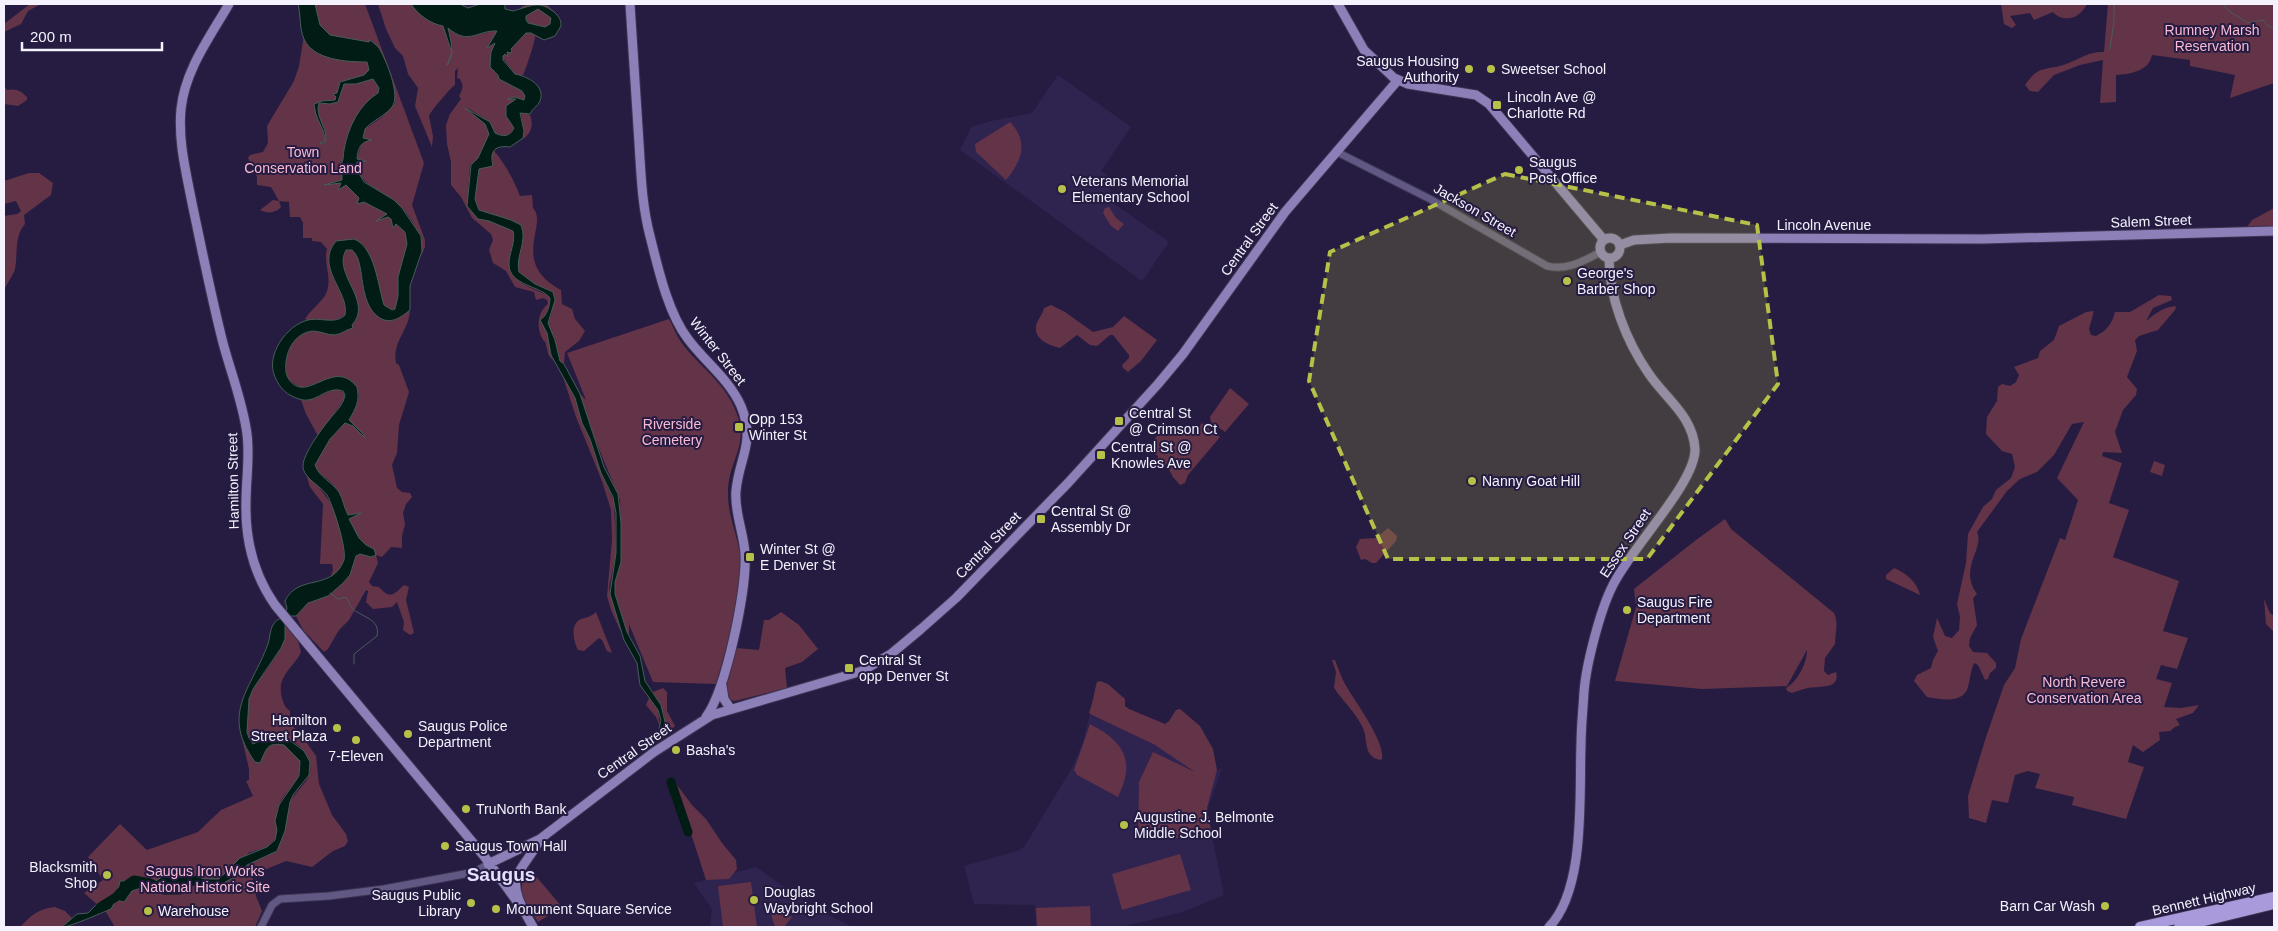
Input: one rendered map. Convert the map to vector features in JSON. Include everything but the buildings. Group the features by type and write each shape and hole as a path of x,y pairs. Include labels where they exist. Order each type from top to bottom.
{"highway":[{"name":"Bennett Highway","path":"2140,927 2274,897"},
{"name":"Bennett Highway","path":"2179,927 2274,904"}],"main road":[{"name":"Hamilton Street","path":"229,4 199,54 187,84 181,108 181,144 216,315 241,403 247,432 246,513 250,546 262,584 282,614 488,864"},
{"name":"Winter Street","path":"630,4 642,192 650,239 677,321 688,339 734,393 743,413 748,431 746,452 736,492 737,509 745,549 744,584 722,684 714,705 704,720"},
{"path":"1338,4 1364,50 1398,80 1476,95 1489,104 1604,240"},
{"name":"Central Street","path":"488,864 540,839 654,752 704,720 730,708 862,671 891,654 945,609 1068,483 1158,384 1191,343 1265,237 1398,80"},
{"name":"Salem Street","path":"2029,238 2274,231"},
{"path":"1609,238 1615,239 1620,245 1617,255 1605,255 1600,247 1604,240 1609,238"},
{"name":"Lincoln Avenue","path":"1620,245 1634,240 1671,238 2029,238"},
{"name":"Essex Street","path":"1549,927 1558,916 1563,905 1576,856 1585,684 1604,606 1619,574 1688,476 1695,453 1693,436 1686,420 1649,374 1631,342 1614,295 1605,255"},
{"path":"722,684 724,699 730,708"},
{"path":"533,927 516,889 518,876 540,839"},
{"path":"510,852 519,854 523,860 523,867"},
{"path":"488,864 526,914"},
{"path":"499,879 507,883 518,876"}],"street":[{"name":"Jackson Street","path":"1337,152 1430,199 1547,266 1558,269 1605,255"},
{"name":"Central Street","path":"260,927 272,905 280,899 329,896 384,889 475,872 488,864"},
{"name":"Central Street","path":"475,872 499,879"}],"highlighted area":[{"path":"1505,174 1757,225 1778,384 1647,559 1388,559 1309,381 1330,252"}],"shaded area":[{"path":"298,4 315,4 320,25 330,35 369,42 370,40 382,53 394,86 394,102 389,110 365,129 363,138 372,140 360,146 357,159 366,161 357,162 356,168 364,182 394,200 402,208 421,236 422,251 410,286 410,310 402,316 389,321 380,318 370,307 366,299 359,262 352,250 346,250 343,259 344,268 358,307 357,316 352,325 353,328 335,335 316,331 306,333 295,340 288,352 286,372 293,384 306,387 327,379 342,377 350,380 357,387 357,404 349,420 365,438 353,426 345,423 330,439 315,465 319,473 339,492 348,515 361,513 349,519 359,538 366,545 374,549 376,555 371,557 360,554 356,556 350,575 342,584 328,596 308,603 296,616 289,616 286,613 285,601 291,593 298,587 332,576 339,570 344,560 342,537 330,500 306,474 303,466 309,449 341,406 345,395 343,391 337,390 326,392 316,398 299,399 287,393 279,385 275,377 273,360 280,342 286,334 300,323 313,319 337,320 345,315 343,297 330,270 330,251 336,241 354,239 367,250 375,268 384,305 392,310 395,309 398,296 398,277 407,244 405,232 396,224 393,228 391,219 388,217 376,221 387,214 364,202 357,204 359,198 346,185 338,190 341,183 324,185 342,180 342,167 340,165 355,117 365,104 378,93 379,88 373,79 356,84 344,84 338,102 330,104 319,103 319,113 326,138 325,143 320,143 325,141 325,138 314,104 322,101 335,100 336,97 333,94 337,93 340,82 364,75 369,70 367,62 341,60 323,56 308,46 302,35"},
{"path":"411,4 460,4 468,8 480,4 505,4 505,9 513,11 539,5 549,8 560,20 561,26 555,36 544,40 531,33 526,33 511,49 512,53 507,52 508,57 505,54 503,56 503,60 515,74 529,79 538,86 541,95 540,101 530,114 520,113 524,131 523,138 510,147 497,148 492,156 493,166 479,169 475,199 479,210 521,225 523,237 518,266 519,272 535,284 553,292 555,300 548,323 555,340 560,361 564,364 580,394 604,467 618,494 621,523 621,562 615,582 615,594 627,632 640,656 645,681 661,705 665,722 664,737 662,738 659,729 661,720 658,710 640,685 637,663 624,640 610,594 616,553 616,513 613,497 601,473 590,439 582,423 575,398 551,355 547,333 540,320 548,311 550,298 539,290 519,281 510,271 510,256 514,239 513,231 489,221 478,219 467,206 471,165 478,158 489,134 485,124 465,108 490,122 495,133 506,135 514,128 506,116 506,106 516,99 507,99 515,97 524,100 525,96 522,91 499,79 498,75 490,67 491,52 495,43 487,48 497,31 467,37 455,33 448,28 452,52 443,26 429,21","holes":["538,9 551,18 550,24 545,27 528,23 526,20 526,16"]},
{"name":"Veterans Memorial Elementary School","path":"1058,75 1131,127 1101,171 1107,175 1113,203 1169,242 1142,281 960,150 971,127 1032,113"},
{"path":"281,618 285,622 285,639 253,689 249,699 247,732 253,744 272,736 288,739 304,751 310,762 309,775 293,795 290,802 285,831 277,851 247,865 238,875 220,885 207,887 185,883 160,890 141,888 132,891 124,902 116,900 111,909 62,927 77,914 88,913 98,903 111,901 117,895 120,881 156,881 163,876 182,874 205,879 219,879 240,858 267,847 275,840 277,830 275,821 279,805 299,776 300,761 284,745 278,744 270,746 266,750 260,763 255,762 245,745 240,729 239,715 247,689 268,644 272,626"},
{"name":"Augustine J. Belmonte Middle School","path":"1090,714 1213,773 1222,768 1207,811 1224,895 1183,912 1121,927 1036,927 1035,905 974,904 964,866 1017,851 1024,847 1072,768 1083,742"},
{"name":"Douglas Waybright School","path":"756,867 813,908 853,927 710,927 712,909 694,883"}],"green space":[{"path":"30,4 41,4 28,11 21,24 4,32 4,24"},
{"path":"311,4 365,4 424,163 412,205 425,240 425,247 421,256 418,233 405,211 388,196 363,179 356,168 357,162 365,161 357,159 362,142 369,140 363,138 365,129 382,117 395,103 394,86 389,69 371,40 369,42 330,37 318,33"},
{"path":"378,4 422,4 450,30 463,37 499,29 494,71 500,79 518,86 529,101 512,99 516,100 506,106 506,116 514,128 511,133 505,135 496,134 490,122 466,107 485,124 489,134 478,158 470,165 467,206 480,218 504,224 518,232 509,262 510,269 517,280 549,296 550,306 542,321 547,333 553,360 549,355 539,329 540,315 548,304 547,300 543,298 536,300 534,292 515,287 506,271 493,263 489,250 493,240 491,234 472,218 461,197 451,185 451,162 447,144 446,125 450,114 461,99 459,96 462,86 460,79 457,78 458,68 455,71 455,85 441,99 429,116 433,136 432,147 415,106 418,88 408,74 403,56 395,48 386,29"},
{"path":"529,4 547,5 558,15 561,26 550,37 544,39 535,36 523,75 516,75 502,57 505,54 507,56 507,52 512,53 511,49 530,27 521,7"},
{"path":"2001,4 2098,4 2087,5 2079,14 2072,18 2062,18 2053,12 2034,20 2030,13 2010,16 2016,25 2012,28 2004,24"},
{"name":"Rumney Marsh Reservation","path":"2108,4 2274,4 2274,83 2230,98 2235,75 2190,66 2190,60 2152,55 2147,65 2138,71 2116,75 2116,102 2100,103 2103,60 2080,65 2054,75 2038,92 2030,91 2025,85 2039,71 2066,64 2089,54 2104,52"},
{"name":"Town Conservation Land","path":"304,35 366,57 381,92 348,135 342,170 391,215 406,235 409,247 399,280 395,309 388,309 384,305 366,251 332,247 330,267 344,299 345,315 336,320 305,319 327,291 329,280 326,259 327,249 321,242 312,241 312,238 303,238 303,223 300,217 290,217 289,202 279,201 271,187 257,185 257,177 248,158 250,155 263,152 268,143 267,126 294,81 299,66"},
{"path":"4,86 7,90 14,89 21,92 27,97 27,100 18,106 4,104"},
{"path":"521,112 530,115 532,122 529,133 521,140 524,135"},
{"path":"1010,122 1020,137 1021,151 1016,166 1006,180 976,152 975,144"},
{"path":"493,150 501,159 520,196 532,195 533,208 537,215 534,256 537,268 546,279 561,290 562,304 572,309 575,319 585,331 579,341 565,352 564,364 560,361 555,340 548,323 552,312 553,292 535,284 519,272 518,261 523,234 522,228 511,220 479,210 473,198 479,166 491,155"},
{"path":"29,173 39,173 53,183 51,195 24,215 25,224 19,234 15,269 4,290 4,216 17,214 21,211 16,201 4,204 4,181"},
{"path":"273,200 279,201 281,207 277,211 260,210"},
{"path":"1109,207 1116,218 1124,224 1118,231 1111,226 1103,213 1105,208"},
{"path":"2274,208 2274,226 2247,227 2252,220"},
{"path":"346,250 352,250 356,255 366,298 370,307 378,316 390,321 410,310 407,324 398,342 395,355 396,363 399,365 409,392 399,425 397,453 392,465 397,488 402,492 410,493 412,497 406,504 403,513 405,524 402,548 391,547 382,557 376,555 378,563 369,582 372,586 379,587 390,595 404,585 409,587 406,600 414,633 410,635 403,630 404,622 397,602 392,607 373,609 366,602 368,591 366,590 349,620 339,630 328,649 324,652 303,630 296,616 308,603 330,595 342,584 350,575 356,556 360,554 373,557 376,554 372,548 361,540 349,519 360,513 348,515 334,486 318,471 315,465 330,439 353,412 359,397 357,387 350,381 333,378 301,388 287,379 286,363 287,355 294,341 307,332 315,331 335,334 352,328 357,316 358,307 344,268 343,259"},
{"name":"North Revere Conservation Area","path":"2159,295 2171,296 2172,300 2153,308 2146,321 2167,308 2176,306 2175,310 2158,330 2139,336 2135,340 2137,351 2127,377 2137,389 2136,395 2123,410 2115,432 2122,453 2103,452 2102,456 2122,463 2109,503 2129,510 2113,557 2179,581 2163,631 2188,638 2177,669 2161,665 2156,679 2172,683 2164,707 2181,708 2199,705 2193,713 2176,719 2180,725 2170,731 2159,732 2160,740 2143,752 2133,745 2128,762 2144,767 2126,819 2072,805 2074,797 2035,788 2040,774 2028,771 2015,775 2008,803 1992,800 1986,823 1969,818 1968,796 1986,737 2004,685 2015,668 2021,639 2060,538 2065,540 2078,500 2057,478 2084,422 2072,424 2054,455 2037,472 2020,479 2007,491 1977,532 1979,538 1978,545 1970,576 1977,594 1973,598 1977,625 1970,638 1969,646 1973,652 1987,653 1996,663 1996,668 1990,673 1988,679 1985,680 1978,665 1974,663 1967,690 1964,694 1949,700 1937,699 1927,697 1914,681 1917,675 1931,668 1938,651 1933,637 1937,618 1945,636 1952,638 1959,630 1960,617 1957,604 1966,563 1968,534 1983,507 1992,499 1996,490 2011,478 2015,467 2012,454 2002,451 1986,434 1987,417 1997,401 1998,387 2002,384 2010,386 2016,382 2019,375 2014,367 2038,358 2040,351 2054,340 2059,326 2086,312 2094,311 2089,329 2091,335 2096,336 2108,326 2115,312 2130,312"},
{"path":"1051,305 1065,312 1093,332 1113,327 1124,316 1157,340 1141,361 1128,372 1122,365 1129,358 1129,355 1113,335 1110,335 1097,346 1090,345 1077,335 1060,348 1043,341 1037,335 1036,326 1044,308"},
{"name":"Riverside Cemetery","path":"669,319 681,342 727,394 738,417 741,430 738,451 731,471 728,495 729,510 740,554 740,584 734,619 716,684 653,682 629,624 629,635 627,632 614,586 621,562 620,500 588,422 580,394 586,400 567,353"},
{"path":"562,374 575,398 582,423 614,501 616,553 609,588 621,632 607,596 612,539 611,510"},
{"path":"1230,388 1249,404 1225,432 1211,422 1210,417"},
{"path":"337,389 344,393 344,400 318,436 301,400 310,400"},
{"path":"1202,423 1220,437 1188,475 1185,483 1180,485 1167,466 1158,461 1158,456 1152,452 1151,443 1164,428 1175,429 1187,436 1196,431"},
{"path":"2154,461 2165,465 2162,476 2150,472"},
{"path":"306,474 326,496 341,525 345,540 345,555 341,568 330,578 333,570 332,564 320,564 323,504 310,487"},
{"path":"1725,519 1731,529 1834,613 1837,624 1835,644 1825,658 1824,671 1828,675 1836,672 1837,678 1832,684 1792,693 1787,691 1786,688 1801,671 1807,650 1787,686 1702,689 1615,681 1636,607 1634,589"},
{"path":"1388,528 1397,536 1396,541 1376,563 1365,559 1361,560 1356,547 1360,539 1376,538"},
{"path":"1894,568 1910,578 1919,590 1920,595 1886,579 1886,575"},
{"path":"2264,599 2270,613 2274,616 2274,632 2266,624"},
{"path":"596,612 612,653 607,651 602,640 599,638 584,651 578,650 574,639 574,626 579,620 589,617"},
{"path":"781,612 799,625 818,649 802,662 785,668 787,688 735,701 731,700 727,697 725,691 736,648 759,650 764,620 769,620"},
{"name":"Saugus Iron Works National Historic Site","path":"285,624 298,641 301,652 281,683 282,698 290,711 290,723 316,756 319,784 332,815 346,834 348,841 345,846 333,851 312,867 286,861 252,875 256,896 262,911 255,927 115,927 101,904 99,906 84,893 103,880 88,857 120,824 147,850 198,832 221,810 253,796 246,781 249,780 249,769 242,739 255,762 260,763 266,750 270,746 278,744 284,745 300,761 299,774 278,807 276,838 267,847 248,853 252,863 277,851 284,835 290,803 308,778 310,772 309,760 298,745 287,739 275,737 255,743 251,742 247,731 247,709 249,699 255,687 278,653 285,635"},
{"path":"1332,660 1335,660 1346,686 1375,733 1382,752 1382,759 1380,760 1374,758 1368,751 1362,726 1334,688 1336,672"},
{"path":"1100,681 1108,684 1125,699 1125,706 1129,709 1165,724 1176,710 1180,709 1200,726 1213,749 1217,770 1207,808 1212,836 1142,840 1138,836 1139,782 1153,752 1195,772 1155,745 1089,713 1097,682"},
{"path":"663,688 667,692 667,711 675,726 669,732 665,730 664,714 653,692"},
{"path":"649,698 658,710 660,727 656,717 646,705"},
{"path":"1090,724 1111,738 1124,753 1126,773 1118,797 1077,775 1074,770"},
{"path":"674,781 692,805 706,819 736,860 737,869 729,879 706,880"},
{"path":"1180,854 1191,890 1122,910 1112,874"},
{"path":"529,868 562,907 538,922 525,901 522,890 522,884"},
{"path":"751,882 757,927 723,927 718,886"},
{"path":"1090,906 1091,927 1037,927 1036,908"},
{"path":"55,907 65,911 72,918 62,927 20,927 36,913"},
{"path":"778,909 792,917 784,927 775,927 771,915"}],"waterway":[{"path":"2110,49 2114,21 2114,4"},
{"path":"2223,4 2229,11 2248,23 2263,20 2268,26 2274,28"},
{"path":"330,593 338,599 346,597 352,608 376,625 377,636 354,654 354,664"},
{"path":"671,782 688,832"},
{"path":"100,907 116,897 134,880 150,883 164,890 179,890 190,882 197,880"}],"place":[{"name":"Saugus Housing Authority","path":"1469,69"},
{"name":"Sweetser School","path":"1491,69"},
{"name":"Lincoln Ave @ Charlotte Rd","path":"1497,105"},
{"name":"Saugus Post Office","path":"1519,170"},
{"name":"Veterans Memorial Elementary School","path":"1062,189"},
{"name":"George's Barber Shop","path":"1567,281"},
{"name":"Central St @ Crimson Ct","path":"1119,421"},
{"name":"Opp 153 Winter St","path":"739,427"},
{"name":"Central St @ Knowles Ave","path":"1101,455"},
{"name":"Nanny Goat Hill","path":"1472,481"},
{"name":"Central St @ Assembly Dr","path":"1041,519"},
{"name":"Winter St @ E Denver St","path":"750,557"},
{"name":"Saugus Fire Department","path":"1627,610"},
{"name":"Central St opp Denver St","path":"849,668"},
{"name":"Hamilton Street Plaza","path":"337,728"},
{"name":"Saugus Police Department","path":"408,734"},
{"name":"7-Eleven","path":"356,740"},
{"name":"Basha's","path":"676,750"},
{"name":"TruNorth Bank","path":"466,809"},
{"name":"Augustine J. Belmonte Middle School","path":"1124,825"},
{"name":"Saugus Town Hall","path":"445,846"},
{"name":"Blacksmith Shop","path":"107,875"},
{"name":"Douglas Waybright School","path":"754,900"},
{"name":"Saugus Public Library","path":"471,903"},
{"name":"Barn Car Wash","path":"2105,906"},
{"name":"Monument Square Service","path":"496,909"},
{"name":"Warehouse","path":"148,911"}],"district":[{"name":"Saugus","path":"501,874"}]}
